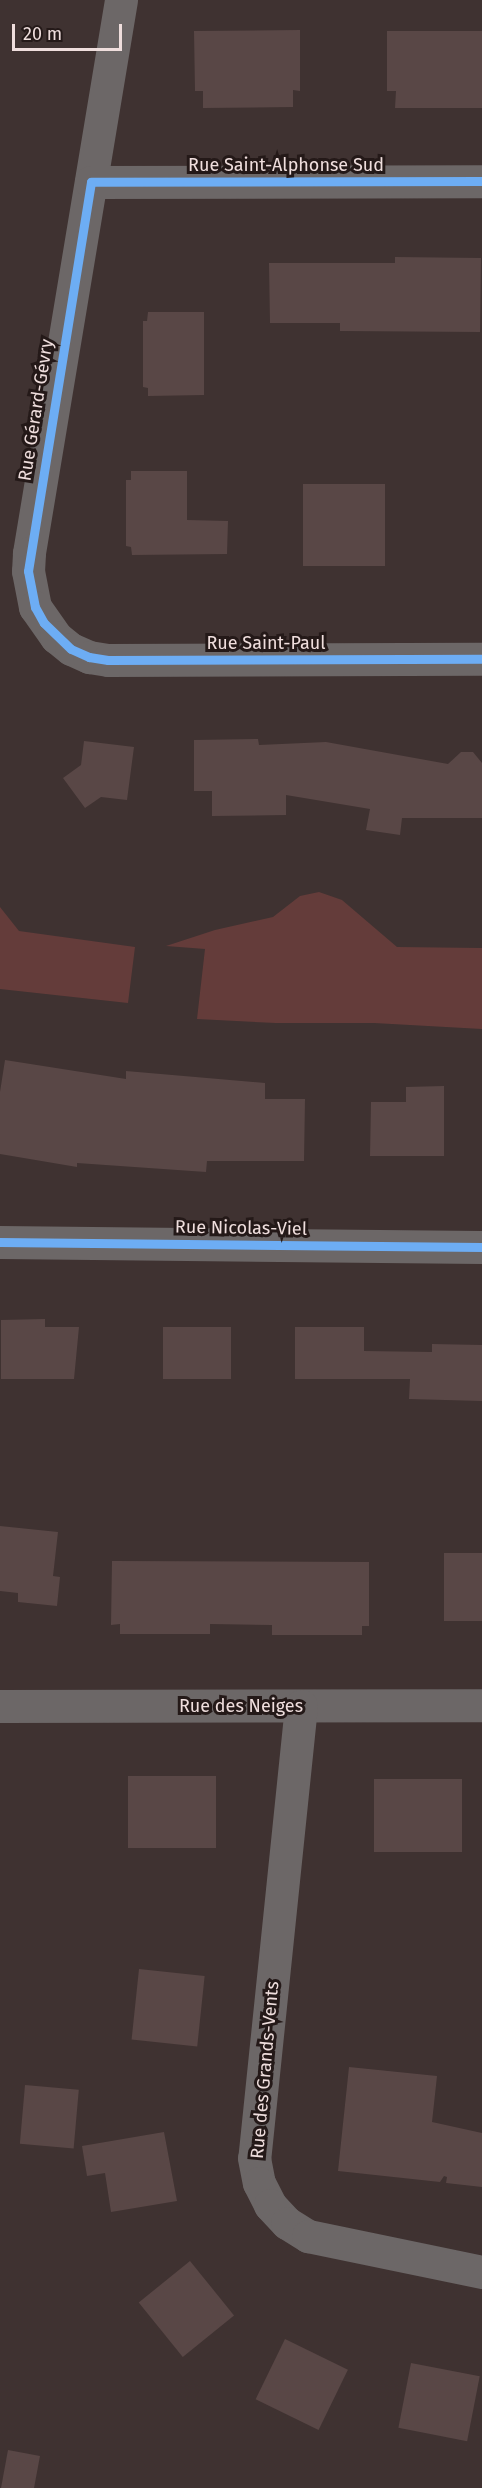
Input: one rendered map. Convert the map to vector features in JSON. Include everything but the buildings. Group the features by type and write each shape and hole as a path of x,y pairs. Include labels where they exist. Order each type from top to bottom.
{"street":[{"name":"Rue Gérard-Gévry","path":"56,637 35,607 28,571 121,0"},
{"name":"Rue Saint-Alphonse Sud","path":"91,182 482,181"},
{"name":"Rue Saint-Paul","path":"56,637 71,649 89,657 108,660 482,658"},
{"name":"Rue Nicolas-Viel","path":"0,1242 482,1247"},
{"name":"Rue des Neiges","path":"0,1706 482,1705"},
{"name":"Rue des Grands-Vents","path":"301,1706 254,2158 259,2183 270,2205 287,2223 309,2236 482,2272"}],"shaded area":[{"path":"319,892 342,900 397,947 482,948 482,1029 374,1023 276,1023 197,1019 205,949 166,946 215,930 273,917 300,896"},
{"path":"0,907 19,931 135,947 128,1003 0,989"}],"cycle path":[{"path":"482,181 91,182 28,571 35,607 44,623 71,649 89,657 108,660 482,659"},
{"path":"0,1242 482,1247"}]}
